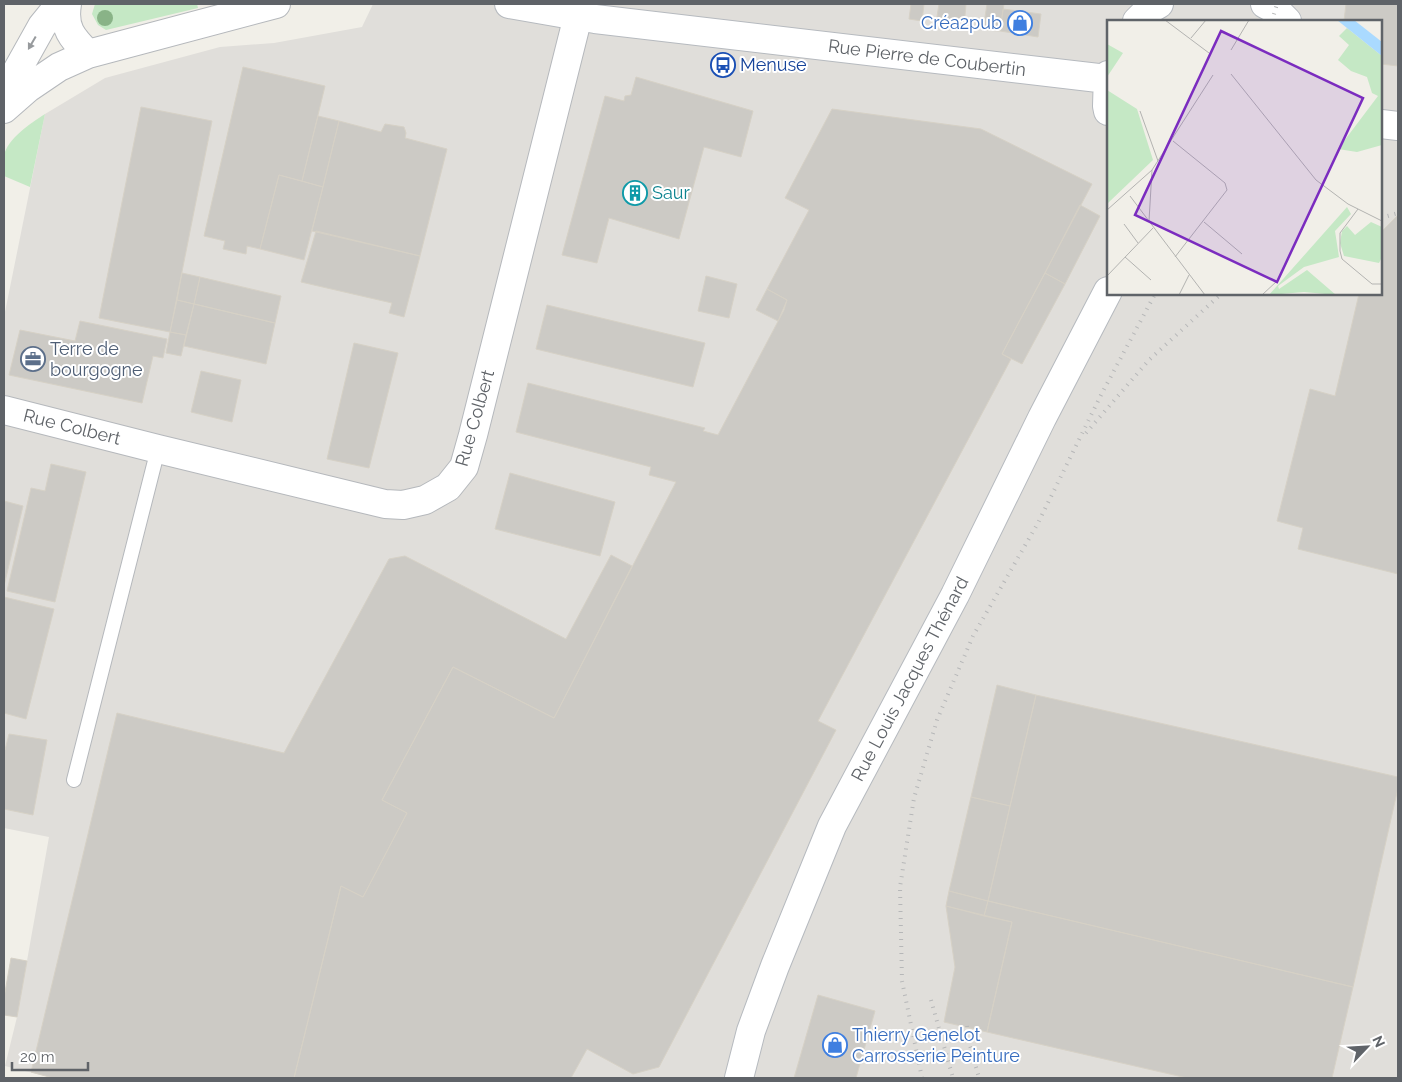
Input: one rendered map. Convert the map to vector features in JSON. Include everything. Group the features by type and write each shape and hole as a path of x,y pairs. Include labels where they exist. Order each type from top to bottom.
{"main road":[{"path":"4,94 42,26 60,4"},
{"path":"67,4 67,25 72,38 88,54"},
{"path":"4,109 28,88 59,67 88,54 276,4"},
{"name":"Rue Pierre de Coubertin","path":"509,4 578,16 1107,77"},
{"path":"1138,20 1147,11 1159,4"},
{"path":"1265,4 1276,10 1286,20"},
{"name":"Rue Colbert","path":"4,410 385,504 403,505 425,500 448,487 464,467 469,451 578,16"},
{"path":"1382,124 1398,126"},
{"name":"Rue Louis Jacques Thénard","path":"740,1078 751,1031 768,984 832,826 955,595 1042,418 1107,293"}],"lane":[{"path":"74,780 158,449"}],"shaded area":[{"path":"373,4 1398,4 1398,1078 53,1078 5,1066 17,1017 49,837 4,828 4,317 45,114 105,78 220,47 274,43 362,27"}],"green space":[{"path":"95,4 197,4 198,8 106,30 98,25 92,14"},
{"path":"45,114 30,187 4,176 4,156 15,138"}],"building":[{"path":"911,4 924,4 922,21 909,19"},
{"path":"939,4 966,4 964,27 936,23"},
{"path":"987,4 1004,4 1000,31 983,30"},
{"path":"1346,4 1398,4 1398,66 1382,64 1382,20 1344,20"},
{"name":"Créa2pub","path":"1003,9 1041,14 1038,37 1000,31"},
{"path":"243,67 325,86 302,181 279,175 260,249 247,246 246,254 223,249 225,241 204,236"},
{"name":"Saur","path":"636,77 753,111 741,157 704,147 679,239 609,218 597,263 562,255 605,96 624,101 625,96 631,95"},
{"path":"141,107 212,121 170,332 99,318"},
{"path":"832,109 981,129 1092,184 1002,354 1011,359 818,721 836,730 659,1067 633,1074 587,1049 571,1078 294,1078 341,886 363,897 407,813 382,800 453,667 554,718 676,482 649,475 651,467 516,432 528,383 705,428 703,431 718,435 784,310 787,300 767,289 809,210 785,198"},
{"path":"318,116 339,121 323,187 302,181"},
{"path":"339,121 381,132 385,124 404,127 405,138 447,149 420,256 312,231"},
{"path":"279,175 323,187 304,260 260,249"},
{"path":"1080,205 1100,216 1065,284 1045,273"},
{"path":"1398,215 1398,574 1298,549 1303,528 1277,521 1310,389 1335,396 1359,295 1382,295 1382,231"},
{"path":"316,231 420,256 404,317 389,313 392,303 301,282"},
{"path":"182,273 200,277 194,304 177,300"},
{"path":"1045,273 1065,284 1022,364 1002,354"},
{"path":"706,276 737,284 729,318 698,311"},
{"path":"200,277 281,296 275,323 194,304"},
{"path":"767,289 787,300 778,321 756,310"},
{"path":"177,300 194,304 186,335 170,332"},
{"path":"194,304 275,323 266,364 184,346"},
{"path":"547,305 705,343 693,387 536,349"},
{"path":"80,321 167,339 163,358 153,356 142,403 9,375 20,330 75,341"},
{"path":"170,332 186,335 181,356 166,353"},
{"path":"354,343 398,353 369,468 327,459"},
{"path":"201,371 241,380 232,422 191,412"},
{"path":"51,464 86,472 55,602 7,591 31,488 45,491"},
{"path":"510,473 615,502 600,556 495,529"},
{"path":"4,501 23,506 4,586"},
{"path":"611,555 632,566 554,718 453,667 382,800 407,813 363,897 341,886 294,1078 53,1078 31,1072 117,713 284,753 389,559 405,556 566,639"},
{"path":"4,597 54,609 26,719 4,713"},
{"path":"997,685 1036,695 1010,806 971,797"},
{"path":"1036,695 1398,777 1398,788 1353,987 988,901"},
{"path":"9,734 47,740 33,815 4,809 4,750"},
{"path":"971,797 1010,806 988,901 949,891"},
{"path":"949,891 988,901 984,916 946,906"},
{"path":"988,901 1353,987 1332,1078 1187,1078 987,1032 1012,922 984,916"},
{"path":"946,906 1012,922 987,1032 944,1022 955,967"},
{"path":"11,958 27,961 17,1017 4,1015 4,998"},
{"name":"Thierry Genelot Carrosserie Peinture","path":"818,995 875,1011 856,1078 794,1078"}],"railway":[{"path":"1272,20 1277,4"},
{"path":"1382,218 1398,213"},
{"path":"922,1078 902,981 900,887 914,798 937,720 973,636 1038,523 1101,395 1154,295"},
{"path":"1086,433 1149,360 1220,295"},
{"path":"931,1000 953,1078"},
{"path":"967,1026 968,1038 979,1078"}],"place":[{"name":"Créa2pub","path":"1020,23"},
{"name":"Menuse","path":"723,65"},
{"name":"Saur","path":"635,193"},
{"name":"Terre de bourgogne","path":"33,359"},
{"name":"Thierry Genelot Carrosserie Peinture","path":"835,1045"}]}
